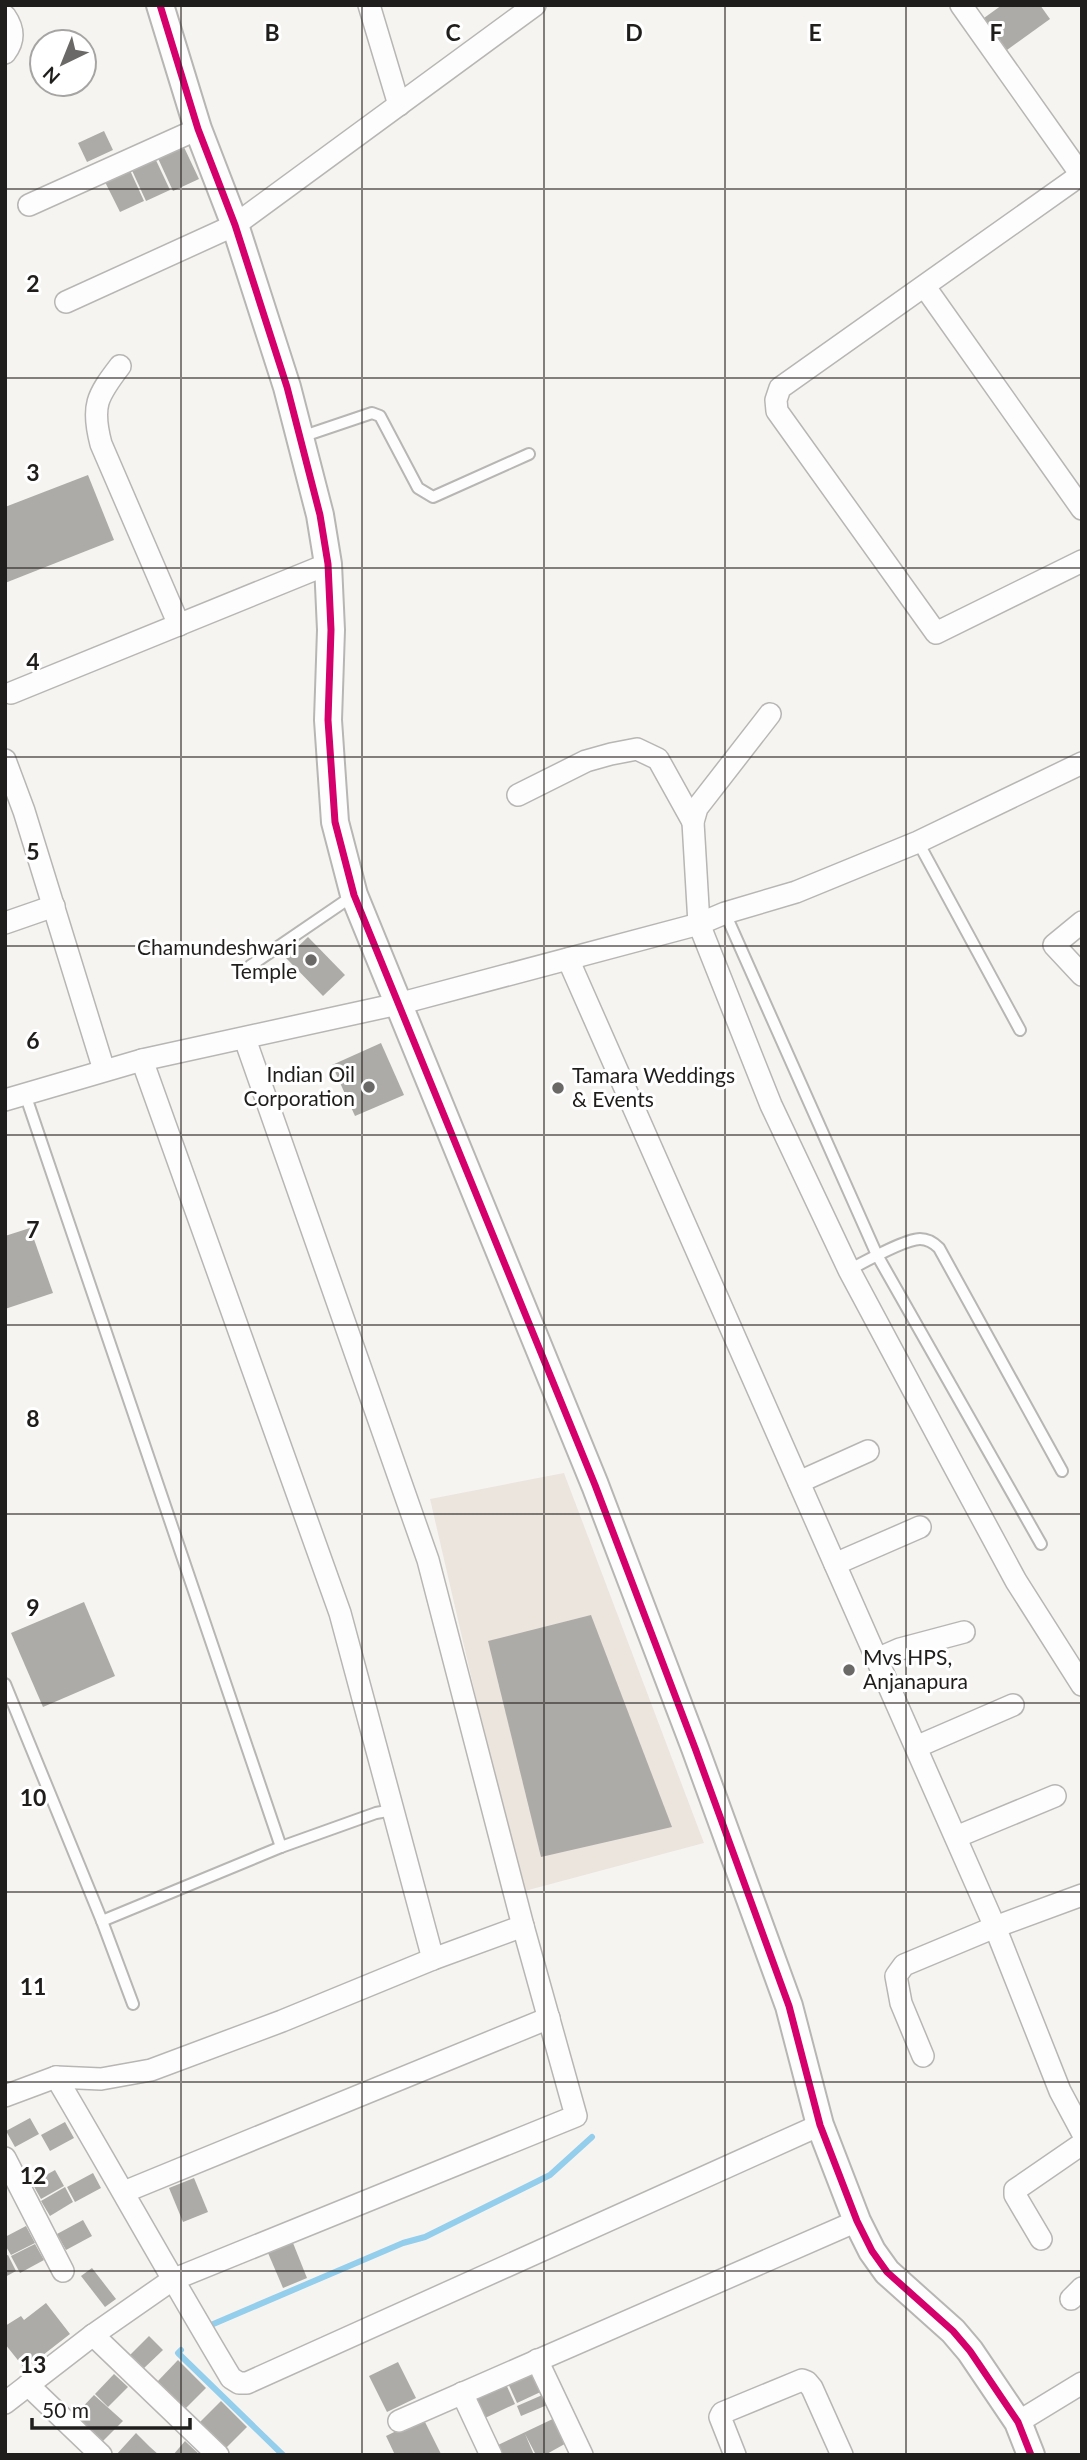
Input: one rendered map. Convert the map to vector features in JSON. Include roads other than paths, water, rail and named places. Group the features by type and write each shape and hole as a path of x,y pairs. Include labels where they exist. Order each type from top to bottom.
{"street":[{"path":"160,5 198,129 235,225 301,437 320,515 328,564 331,630 328,720 335,822 354,895 595,1485 695,1748 789,2006 820,2125 857,2221 872,2251 887,2272 953,2331 988,2376 1018,2422 1031,2455"},
{"path":"369,5 400,105"},
{"path":"65,302 235,225 535,5"},
{"path":"961,5 1082,175 780,388 776,400 777,411 936,634 1082,561"},
{"path":"5,16 10,23 13,37 6,53"},
{"path":"29,205 198,129"},
{"path":"925,287 1082,509"},
{"path":"120,366 104,388 94,419 101,444 180,625"},
{"path":"12,693 328,564"},
{"path":"769,714 697,808 693,822 699,924 771,1105 849,1270 1016,1581 1082,1685"},
{"path":"518,795 586,761 637,749 658,760 693,822"},
{"path":"5,760 15,815 54,906 104,1070"},
{"path":"15,1097 142,1060 398,1004 699,924 725,913 796,892 918,842 1082,763"},
{"path":"5,923 54,906"},
{"path":"1082,922 1054,945 1082,975"},
{"path":"568,960 956,1837 1060,2091 1082,2132"},
{"path":"5,2403 93,2335 172,2280 576,2116 523,1926 428,1560 245,1039"},
{"path":"142,1060 340,1613 433,1959"},
{"path":"799,1482 868,1451"},
{"path":"835,1564 920,1527"},
{"path":"877,1659 907,1647 964,1632"},
{"path":"916,1747 1013,1705"},
{"path":"956,1837 1055,1796"},
{"path":"923,2056 901,2003 896,1976 904,1965 1082,1895"},
{"path":"5,2096 56,2077 101,2079 151,2070 523,1926"},
{"path":"124,2192 549,2018"},
{"path":"56,2077 172,2280 231,2378 239,2383 247,2383 820,2125"},
{"path":"1041,2239 1015,2195 1015,2190 1082,2144"},
{"path":"5,2158 63,2271"},
{"path":"399,2421 857,2221"},
{"path":"93,2335 218,2455"},
{"path":"537,2360 582,2455"},
{"path":"735,2455 720,2417 722,2413 802,2380 812,2388 842,2455"},
{"path":"1018,2422 1082,2383"},
{"path":"28,2385 101,2455"},
{"path":"462,2393 491,2455"}],"lane":[{"path":"301,437 372,413 380,416 418,488 433,497 529,454"},
{"path":"918,842 1020,1030"},
{"path":"250,966 354,895"},
{"path":"725,913 877,1255 1041,1544"},
{"path":"15,1097 281,1847"},
{"path":"849,1270 877,1255 918,1239 932,1242 939,1248 1062,1471"},
{"path":"5,1684 133,2004"},
{"path":"102,1921 281,1847 376,1812 393,1810"}],"waterway":[{"path":"211,2325 403,2243 425,2237 550,2175 592,2137"},
{"path":"181,2350 178,2353 283,2455"}],"place":[{"name":"Chamundeshwari Temple","path":"311,960"},
{"name":"Indian Oil Corporation","path":"369,1087"},
{"name":"Tamara Weddings & Events","path":"558,1088"},
{"name":"Mvs HPS, Anjanapura","path":"849,1670"}]}
